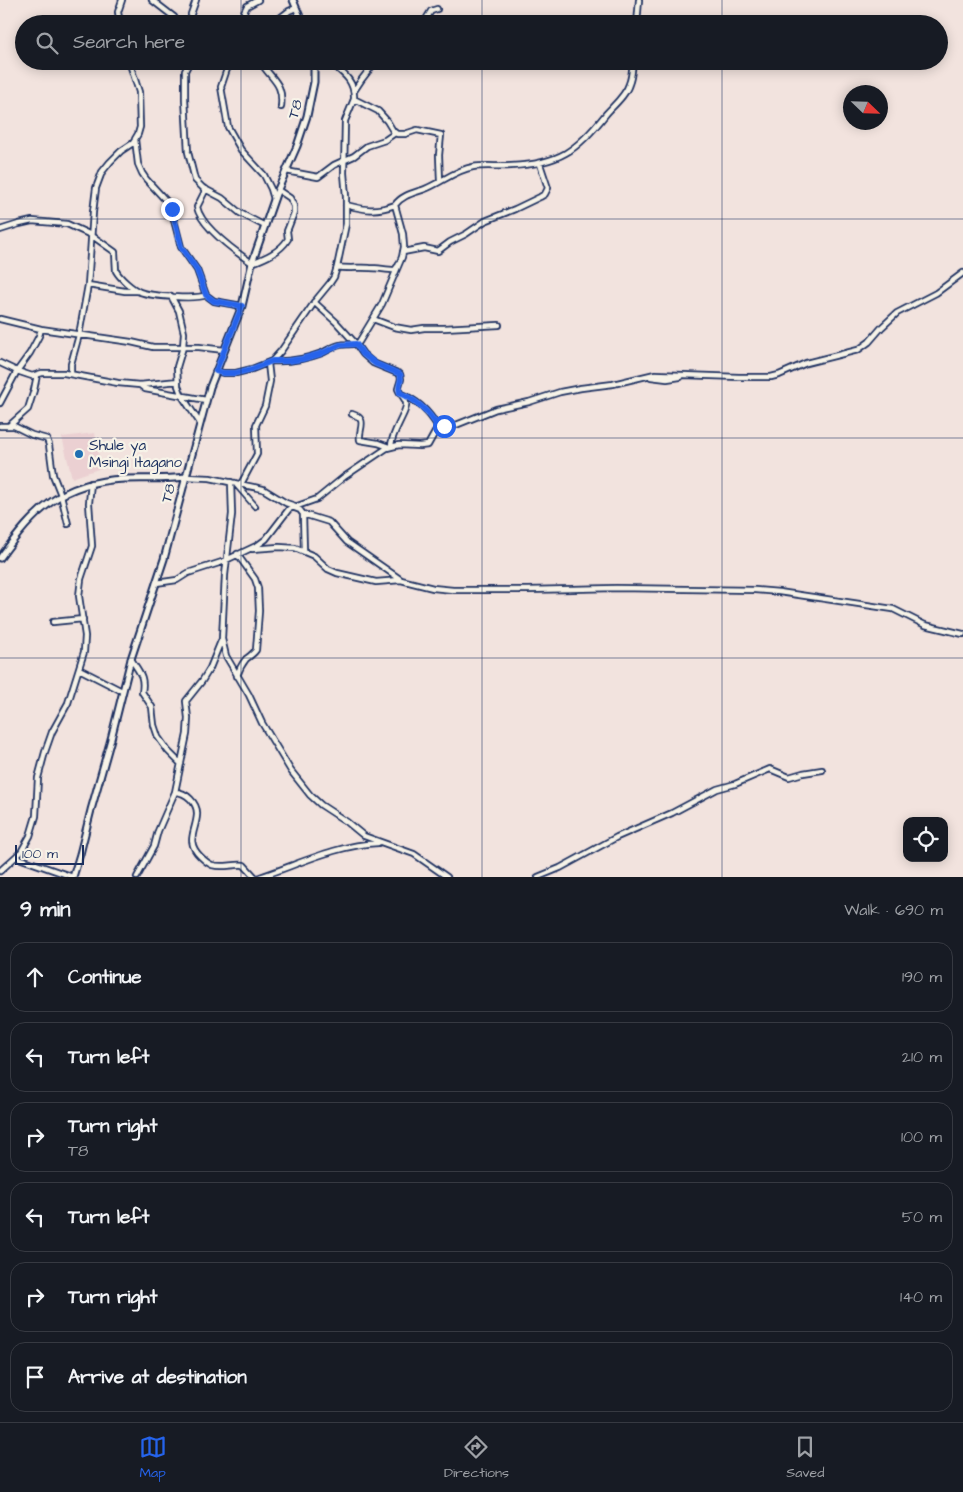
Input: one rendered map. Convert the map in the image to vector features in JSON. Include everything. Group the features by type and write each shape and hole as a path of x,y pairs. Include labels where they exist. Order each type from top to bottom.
{"street":[{"path":"118,15 122,0"},
{"path":"152,0 170,15"},
{"path":"191,15 196,0"},
{"path":"244,15 247,6 258,0"},
{"path":"293,0 299,15"},
{"path":"638,15 639,0"},
{"path":"284,15 296,8"},
{"path":"430,15 437,9"},
{"path":"70,374 88,285 94,199 99,179 110,162 133,143 140,127 138,86 132,70"},
{"path":"185,70 184,99 189,158 195,180 240,213 265,226"},
{"path":"226,70 221,87 228,127 242,150 264,175 274,199"},
{"path":"267,70 280,88 282,94 280,107"},
{"name":"T8","path":"73,877 82,848 90,810 115,726 122,691 164,558 206,400 242,306 252,263 274,199 299,139 311,102 314,70"},
{"path":"241,484 256,454 256,425 266,401 270,381 270,362 281,351 314,302 330,283 337,267 345,232 344,159 346,121 354,99 351,82 339,70"},
{"path":"354,92 369,70"},
{"path":"346,205 359,209 374,210 387,208 395,205 397,201 405,196 472,167 540,164 560,157 570,152 591,133 629,86 632,70"},
{"path":"354,99 378,111 388,121 395,133"},
{"path":"286,171 318,177 344,159 354,156 367,146 385,140 395,133 405,134 418,130 441,135 439,155 440,181"},
{"path":"136,139 137,158 140,168 146,179 170,204 181,247 197,270 206,295 214,301 242,306"},
{"path":"403,252 424,248 435,252 438,251 485,220 515,209 545,194 548,188 540,164"},
{"path":"206,189 197,207 200,214 208,226 227,245 252,263 280,248 288,239 288,228 294,213 294,206 290,198 278,190"},
{"path":"216,371 236,373 270,362 302,359 320,354 340,345 356,344 363,336 384,299 403,252 403,234 395,205"},
{"path":"0,230 25,222 67,224 91,235 115,252 116,271 137,290"},
{"path":"337,267 395,270 398,266"},
{"path":"156,583 176,580 190,572 222,562 248,550 264,541 287,511 293,507 317,499 344,477 390,447 404,444 425,446 430,443 438,427 460,424 496,409 529,402 560,392 613,384 646,376 668,374 684,376 771,377 779,375 806,363 858,350 869,342 897,313 936,293 963,273"},
{"path":"88,285 137,290 148,294 170,296 197,298 206,295"},
{"path":"170,296 177,305 182,319 185,341 177,367 178,386 182,396 200,423"},
{"path":"314,302 356,344 363,354 376,364 400,374 401,379 398,389 407,407 390,447"},
{"path":"373,319 412,330 499,325"},
{"path":"0,320 41,329 153,347 224,350"},
{"path":"0,403 17,371 30,353 41,329"},
{"path":"0,363 29,375 43,373 70,374 140,385 178,381"},
{"path":"10,426 28,409 37,375"},
{"path":"140,385 146,389 206,400"},
{"path":"400,393 425,409 438,427"},
{"path":"352,414 361,420 360,440 390,447"},
{"path":"0,426 17,427 48,441 53,475 61,495 68,524"},
{"path":"0,558 30,521 61,495 78,487 117,479 164,480 200,477 263,489 302,513 329,522 347,542 401,580"},
{"path":"233,482 255,506"},
{"path":"233,482 232,514 223,606 222,639 226,656 287,764 310,795 364,836 420,858 448,877"},
{"path":"0,871 25,846 32,830 36,816 38,778 45,752 52,732 68,703 85,644 85,628 79,596 82,575 91,554 92,546 91,483"},
{"path":"304,550 302,513 306,503"},
{"path":"248,550 287,547 304,550 334,572 376,582 401,580 439,589 616,588 779,592 892,609 925,625 963,634"},
{"path":"237,554 257,584 259,611 255,653 245,660 237,676"},
{"path":"53,622 83,619"},
{"path":"137,877 154,846 158,831 175,792 188,726 186,701 210,668 222,639"},
{"path":"131,659 142,676 144,682 143,695 148,699 152,707 154,726 158,737 181,764"},
{"path":"79,669 122,691"},
{"path":"538,877 560,868 617,837 672,813 717,789 750,778 764,771 773,769 789,777 822,770"},
{"path":"175,792 183,793 187,796 196,808 197,813 192,842 193,848 198,854 212,865 244,865 255,877"},
{"path":"260,877 339,849 362,844 383,843"},
{"path":"16,857 73,877"}],"shaded area":[{"path":"95,433 101,468 72,478 62,437"}],"place":[{"name":"Shule ya Msingi Itagano","path":"79,454"}],"route":[{"path":"172,209 181,247 197,270 206,295 214,301 242,306 216,371 236,373 272,361 302,359 320,354 335,346 356,344 363,354 376,364 400,374 401,379 398,389 400,393 425,409 438,427 444,426"}]}
